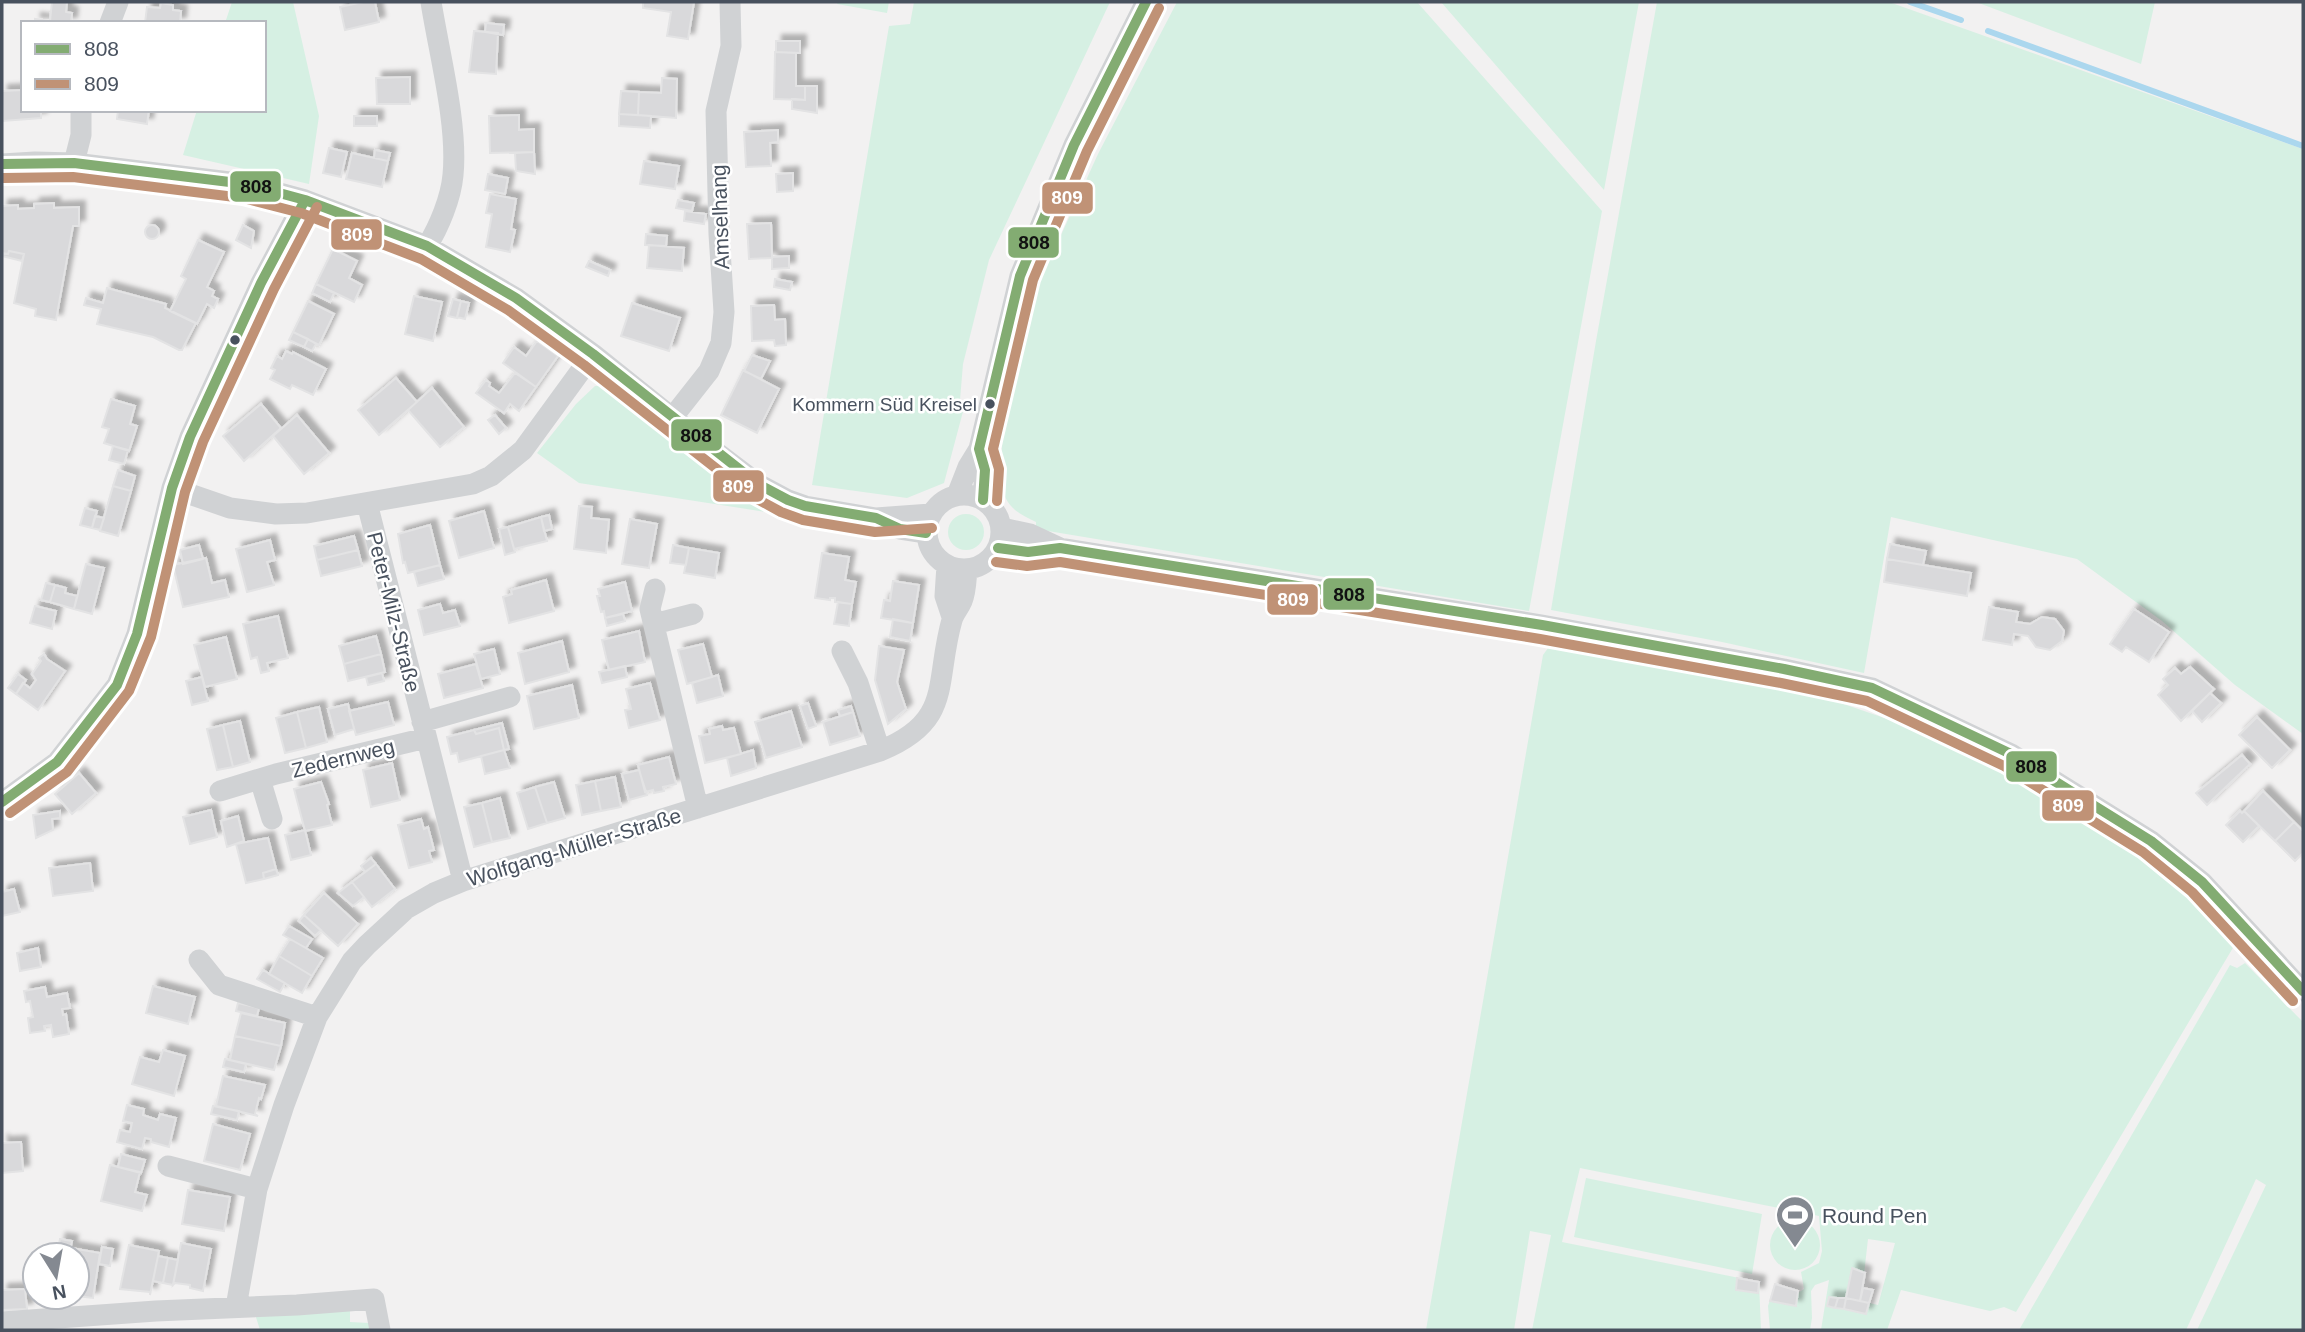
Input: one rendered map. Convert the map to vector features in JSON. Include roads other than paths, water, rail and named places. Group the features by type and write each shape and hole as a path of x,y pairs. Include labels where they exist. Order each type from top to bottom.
{"street":[{"path":"111,21 118,2"},
{"path":"427,246 438,227 453,176 452,131 431,2"},
{"name":"Amselhang","path":"672,418 709,371 721,343 724,312 716,111 731,46 730,2"},
{"path":"957,495 968,467 979,449 1020,276 1074,145 1146,2"},
{"path":"74,163 81,135 81,112"},
{"path":"2,164 74,163 246,184 304,200 427,246 516,298 593,354 758,484 805,506 876,518 929,523"},
{"path":"2,802 57,762 117,685 137,634 172,488 190,437 261,284 304,200"},
{"path":"172,488 230,508 276,514 307,513 473,484 491,476 523,450 593,354"},
{"path":"979,449 985,470 983,500"},
{"path":"957,495 975,496 983,500 999,517 1000,538 985,563 957,567 932,552 929,523 938,505 957,495"},
{"name":"Peter-Milz-Straße","path":"367,503 463,881"},
{"path":"1000,538 1027,552 1060,548 1542,625 1784,669 1872,688 2011,754 2151,841 2202,882 2303,991"},
{"name":"Wolfgang-Müller-Straße","path":"236,1307 257,1189 284,1105 317,1017 352,961 367,945 406,909 463,881 900,743 922,727 937,700 952,617 945,596 957,567"},
{"path":"654,589 650,609 698,808"},
{"path":"654,624 693,614"},
{"path":"842,651 858,682 880,751"},
{"name":"Peter-Milz-Straße","path":"424,730 510,697"},
{"name":"Zedernweg","path":"220,791 424,730"},
{"path":"260,779 272,819"},
{"path":"199,960 219,985 317,1017"},
{"path":"168,1166 257,1189"},
{"path":"2,1322 158,1320 236,1307 373,1300 380,1330"}],"waterway":[{"path":"1910,2 1961,20"},
{"path":"1988,31 2303,146"}],"place":[{"name":"Kommern Süd Kreisel","path":"990,404"},
{"name":"Round Pen","path":"1795,1249"}]}
